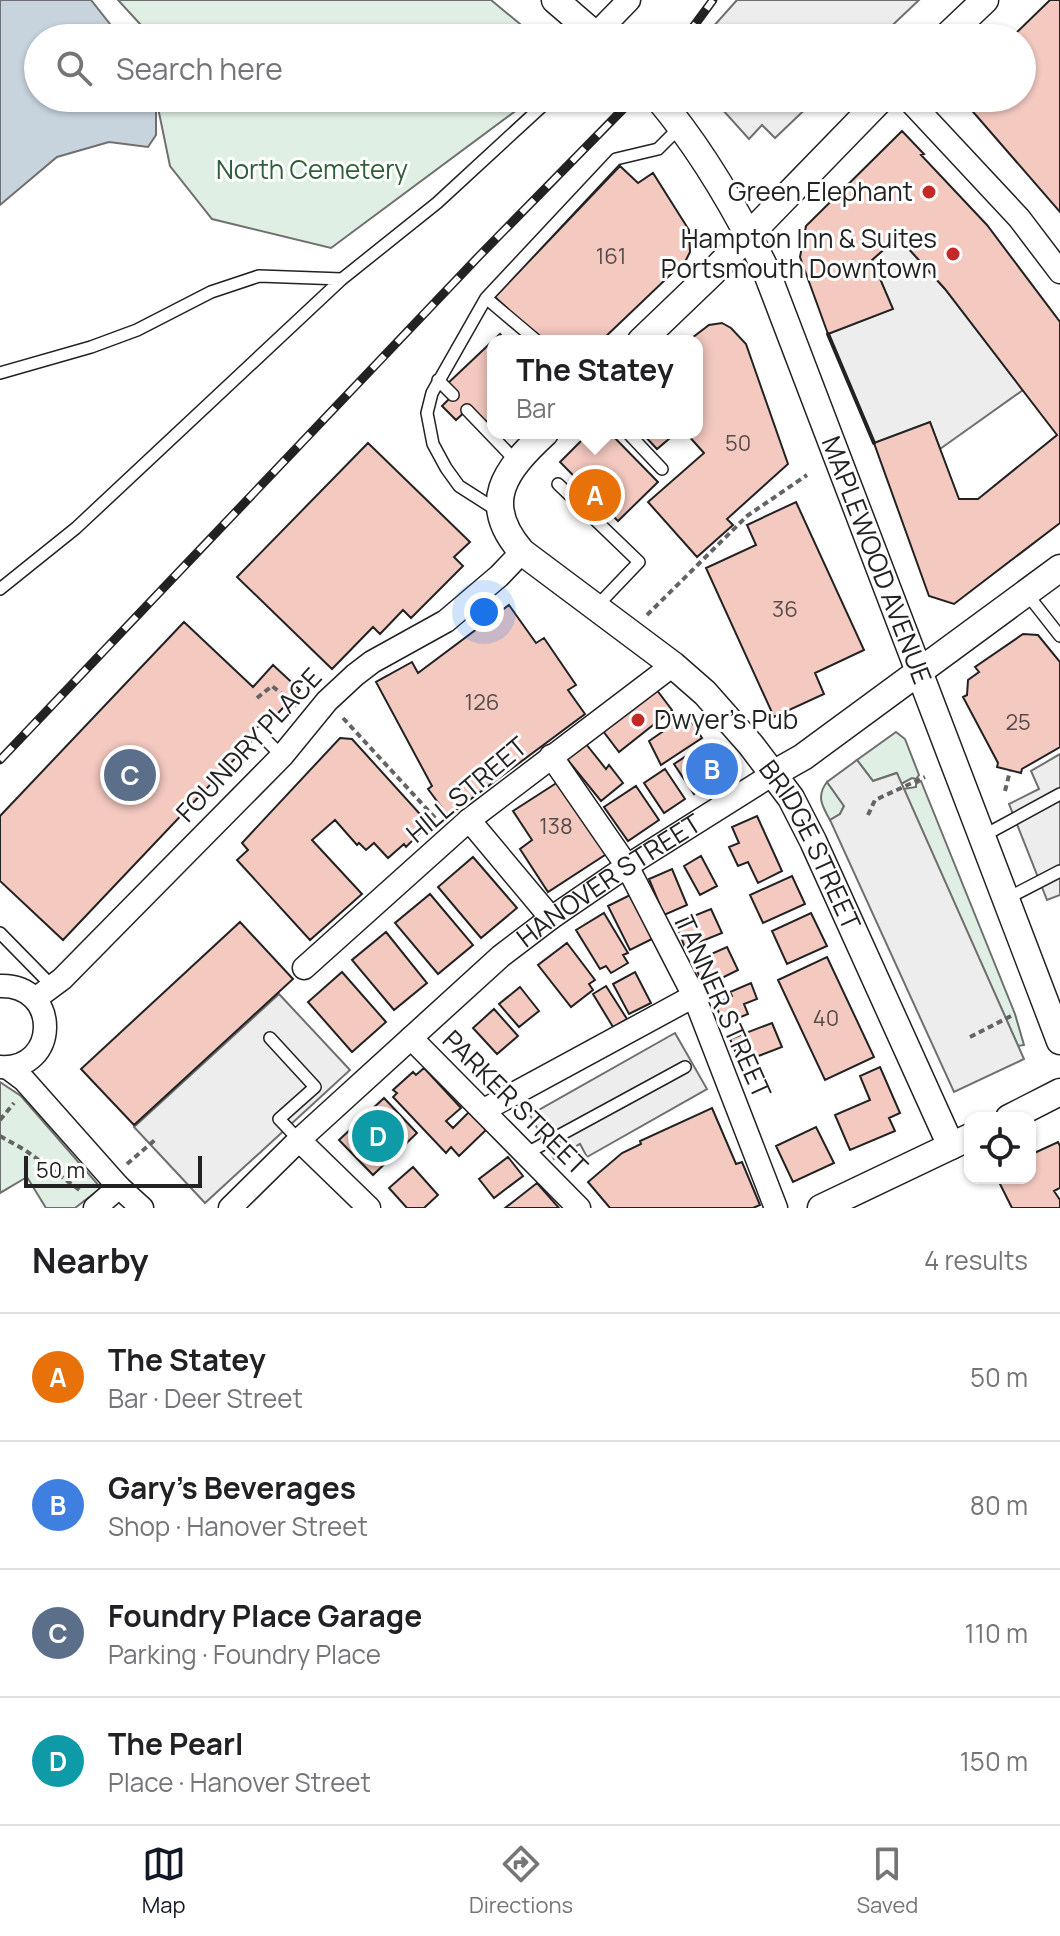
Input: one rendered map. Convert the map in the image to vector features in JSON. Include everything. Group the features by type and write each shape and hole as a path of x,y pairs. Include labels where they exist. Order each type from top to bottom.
{"street":[{"path":"555,0 582,24"},
{"path":"608,24 629,0"},
{"path":"960,24 985,0"},
{"name":"MAPLEWOOD AVENUE","path":"670,112 701,152 765,268 1060,1041"},
{"path":"647,335 868,112"},
{"path":"920,112 1019,218 1060,272"},
{"path":"501,506 503,485 516,461 539,439"},
{"name":"BRIDGE STREET","path":"501,506 510,538 522,552 673,665 705,693 791,798 961,1142"},
{"name":"FOUNDRY PLACE","path":"44,993 282,756 327,701 355,675 372,662 446,621 522,552"},
{"name":"HANOVER STREET","path":"230,1208 299,1140 501,956 627,866 803,757 1060,568"},
{"name":"HILL STREET","path":"304,968 469,820 673,665"},
{"name":"TANNER STREET","path":"551,756 627,866 694,996 776,1208"},
{"path":"469,820 551,918"},
{"path":"0,986 44,993 42,1010 45,1035 32,1057 21,1064 4,1067"},
{"path":"484,1110 694,996"},
{"name":"PARKER STREET","path":"411,1038 579,1208"},
{"path":"4,1067 24,1080 119,1179 142,1208"},
{"path":"1021,1112 1060,1092"},
{"path":"299,1140 369,1208"},
{"path":"821,1208 961,1142"},
{"path":"91,1202 119,1179"}],"lane":[{"path":"0,589 76,528 342,279 437,203 536,112"},
{"path":"501,506 459,486 433,444 427,413 438,380 486,298 616,159 658,149 681,126"},
{"path":"0,373 91,347 149,325 211,292 259,276 342,279"},
{"path":"486,298 530,335"},
{"path":"438,380 453,395"},
{"path":"467,410 487,431"},
{"path":"495,439 516,461"},
{"path":"634,439 662,469"},
{"path":"558,484 639,562 595,608"},
{"path":"1027,594 1060,636"},
{"path":"259,733 282,756"},
{"path":"981,837 1060,794"},
{"path":"1005,900 1060,871"},
{"path":"0,933 44,993"},
{"path":"270,1038 315,1087 279,1119 299,1140"},
{"path":"527,1153 685,1067"}],"path":[{"path":"647,615 747,516 807,475"},
{"path":"257,698 272,686 299,707"},
{"path":"327,701 438,821 431,828"},
{"path":"1005,791 1010,771"},
{"path":"868,815 875,800 925,777"},
{"path":"970,1037 1015,1014"},
{"path":"0,1120 17,1100"},
{"path":"0,1136 25,1150 91,1202"},
{"path":"119,1179 156,1139"}],"green space":[{"path":"118,0 491,0 520,24 140,24"},
{"name":"North Cemetery","path":"159,112 514,112 331,248 212,219 170,166"},
{"path":"896,732 905,739 919,775 901,784 896,773 873,781 857,760"},
{"path":"921,781 1015,1014 1024,1045 1018,1046 903,789 916,787"},
{"path":"827,782 844,806 840,814 830,820 821,796"},
{"path":"0,1082 21,1096 101,1188 75,1208 46,1208 27,1177 0,1193"}],"shaded area":[{"path":"0,0 91,0 110,24 24,24 24,112 156,112 156,135 148,147 109,142 57,157 0,205"},
{"path":"737,0 919,0 894,24 716,24"},
{"path":"725,112 802,112 775,138 762,125 749,139"},
{"path":"898,237 945,289 1023,390 940,449 930,422 874,443 828,334 892,309 872,260"},
{"path":"1060,754 1060,895 1047,900 1009,804 1039,789 1031,771"},
{"path":"857,760 873,781 897,773 1024,1059 954,1092 830,820 840,814 844,806 827,782"},
{"path":"279,994 350,1070 205,1203 134,1127"},
{"path":"675,1033 707,1089 587,1157 580,1144 554,1159 530,1115"}],"building":[{"path":"1050,0 1060,0 1060,212 973,112 1036,112 1036,24 1025,24"},
{"path":"902,131 987,225 1060,322 1060,523 954,604 929,596 874,443 930,422 959,499 978,499 1057,435 945,289 898,237 872,260 893,309 828,334 800,257 806,226"},
{"path":"620,166 638,183 653,173 689,230 690,252 686,260 607,335 536,335 495,297"},
{"path":"722,323 746,344 788,464 727,519 733,525 697,557 648,502 704,453 691,439 703,439 703,335 696,335 709,325"},
{"path":"487,346 487,421 483,425 468,409 456,420 442,406 454,394 446,385"},
{"path":"583,439 616,439 658,482 618,521 560,462"},
{"path":"648,439 669,439 657,449"},
{"path":"368,443 470,542 454,557 463,566 411,618 403,610 380,634 373,627 332,669 237,577"},
{"path":"796,502 864,650 815,673 824,694 774,717 706,568 756,545 747,525"},
{"path":"509,605 536,643 544,638 576,685 568,690 585,714 448,816 428,789 432,786 376,682 412,662 418,673"},
{"path":"184,622 253,687 273,665 300,690 63,940 0,881 0,816"},
{"path":"1023,634 1038,635 1060,662 1060,747 1022,769 1021,773 997,767 998,763 963,697 967,695 968,680 979,672 975,667"},
{"name":"Dwyer's Pub","path":"656,689 672,710 619,752 603,731"},
{"path":"687,715 702,738 661,765 649,741"},
{"path":"340,738 352,739 429,824 406,847 404,844 388,858 374,843 366,850 359,843 357,845 335,820 312,840 362,894 310,940 237,860 248,850 242,843"},
{"path":"706,743 726,772 694,794 674,764"},
{"path":"586,744 606,769 609,765 623,783 601,801 567,759"},
{"path":"665,769 685,799 664,813 644,783"},
{"path":"558,782 608,853 548,892 520,849 532,840 513,811"},
{"path":"636,786 659,820 628,841 604,807"},
{"path":"757,816 782,871 758,883 748,862 738,866 729,847 739,843 732,827"},
{"path":"701,856 717,886 700,895 684,866"},
{"path":"473,857 517,908 481,938 438,887"},
{"path":"672,869 687,905 664,915 649,879"},
{"path":"792,876 805,904 763,923 750,895"},
{"path":"634,893 656,937 630,950 608,906"},
{"path":"430,894 473,945 438,974 395,923"},
{"path":"711,909 722,933 685,948 676,923"},
{"path":"604,913 628,953 623,955 628,963 611,973 606,966 600,969 576,930"},
{"path":"811,913 827,946 787,964 772,931"},
{"path":"240,922 293,979 134,1125 81,1069"},
{"path":"386,932 427,983 394,1010 352,960"},
{"path":"567,943 595,980 589,984 593,990 571,1007 538,965"},
{"path":"727,947 738,970 704,987 693,962"},
{"path":"827,957 874,1057 825,1080 778,980"},
{"path":"342,972 386,1022 352,1052 308,1002"},
{"path":"635,972 651,1003 629,1014 613,984"},
{"path":"751,983 757,999 744,1004 748,1014 724,1024 715,1004 732,996 730,992"},
{"path":"606,986 627,1019 613,1027 593,994"},
{"path":"520,987 539,1011 519,1027 499,1004"},
{"path":"494,1009 518,1036 497,1054 473,1028"},
{"path":"772,1023 782,1047 740,1063 730,1039"},
{"path":"880,1067 900,1113 889,1118 895,1131 850,1150 835,1115 870,1100 860,1076"},
{"path":"424,1068 461,1108 446,1121 453,1128 469,1112 486,1130 459,1156 451,1147 446,1153 393,1097 397,1093 393,1090 413,1072 416,1075"},
{"path":"384,1098 417,1133 373,1175 339,1140"},
{"path":"712,1108 736,1164 742,1162 760,1205 753,1208 610,1208 588,1182 622,1153 641,1144 640,1141"},
{"path":"816,1127 834,1163 793,1182 776,1146"},
{"path":"1058,1142 1060,1146 1060,1188 1054,1191 1060,1200 1060,1208 1012,1208 1000,1184 1036,1184 1036,1152"},
{"path":"508,1157 523,1176 494,1198 479,1179"},
{"path":"413,1167 438,1195 424,1208 407,1208 389,1188"},
{"path":"537,1183 559,1208 505,1208"}],"railway":[{"path":"695,24 713,0"},
{"path":"0,760 481,254 620,112"}],"wall":[{"path":"828,334 874,443"}],"place":[{"name":"Green Elephant","path":"929,192"},
{"name":"Hampton Inn & Suites Portsmouth Downtown","path":"953,254"},
{"name":"The Statey","path":"595,495"},
{"name":"Dwyer's Pub","path":"638,720"},
{"name":"Gary's Beverages","path":"712,769"},
{"name":"Foundry Place Garage","path":"130,775"},
{"name":"The Pearl","path":"378,1136"}]}
